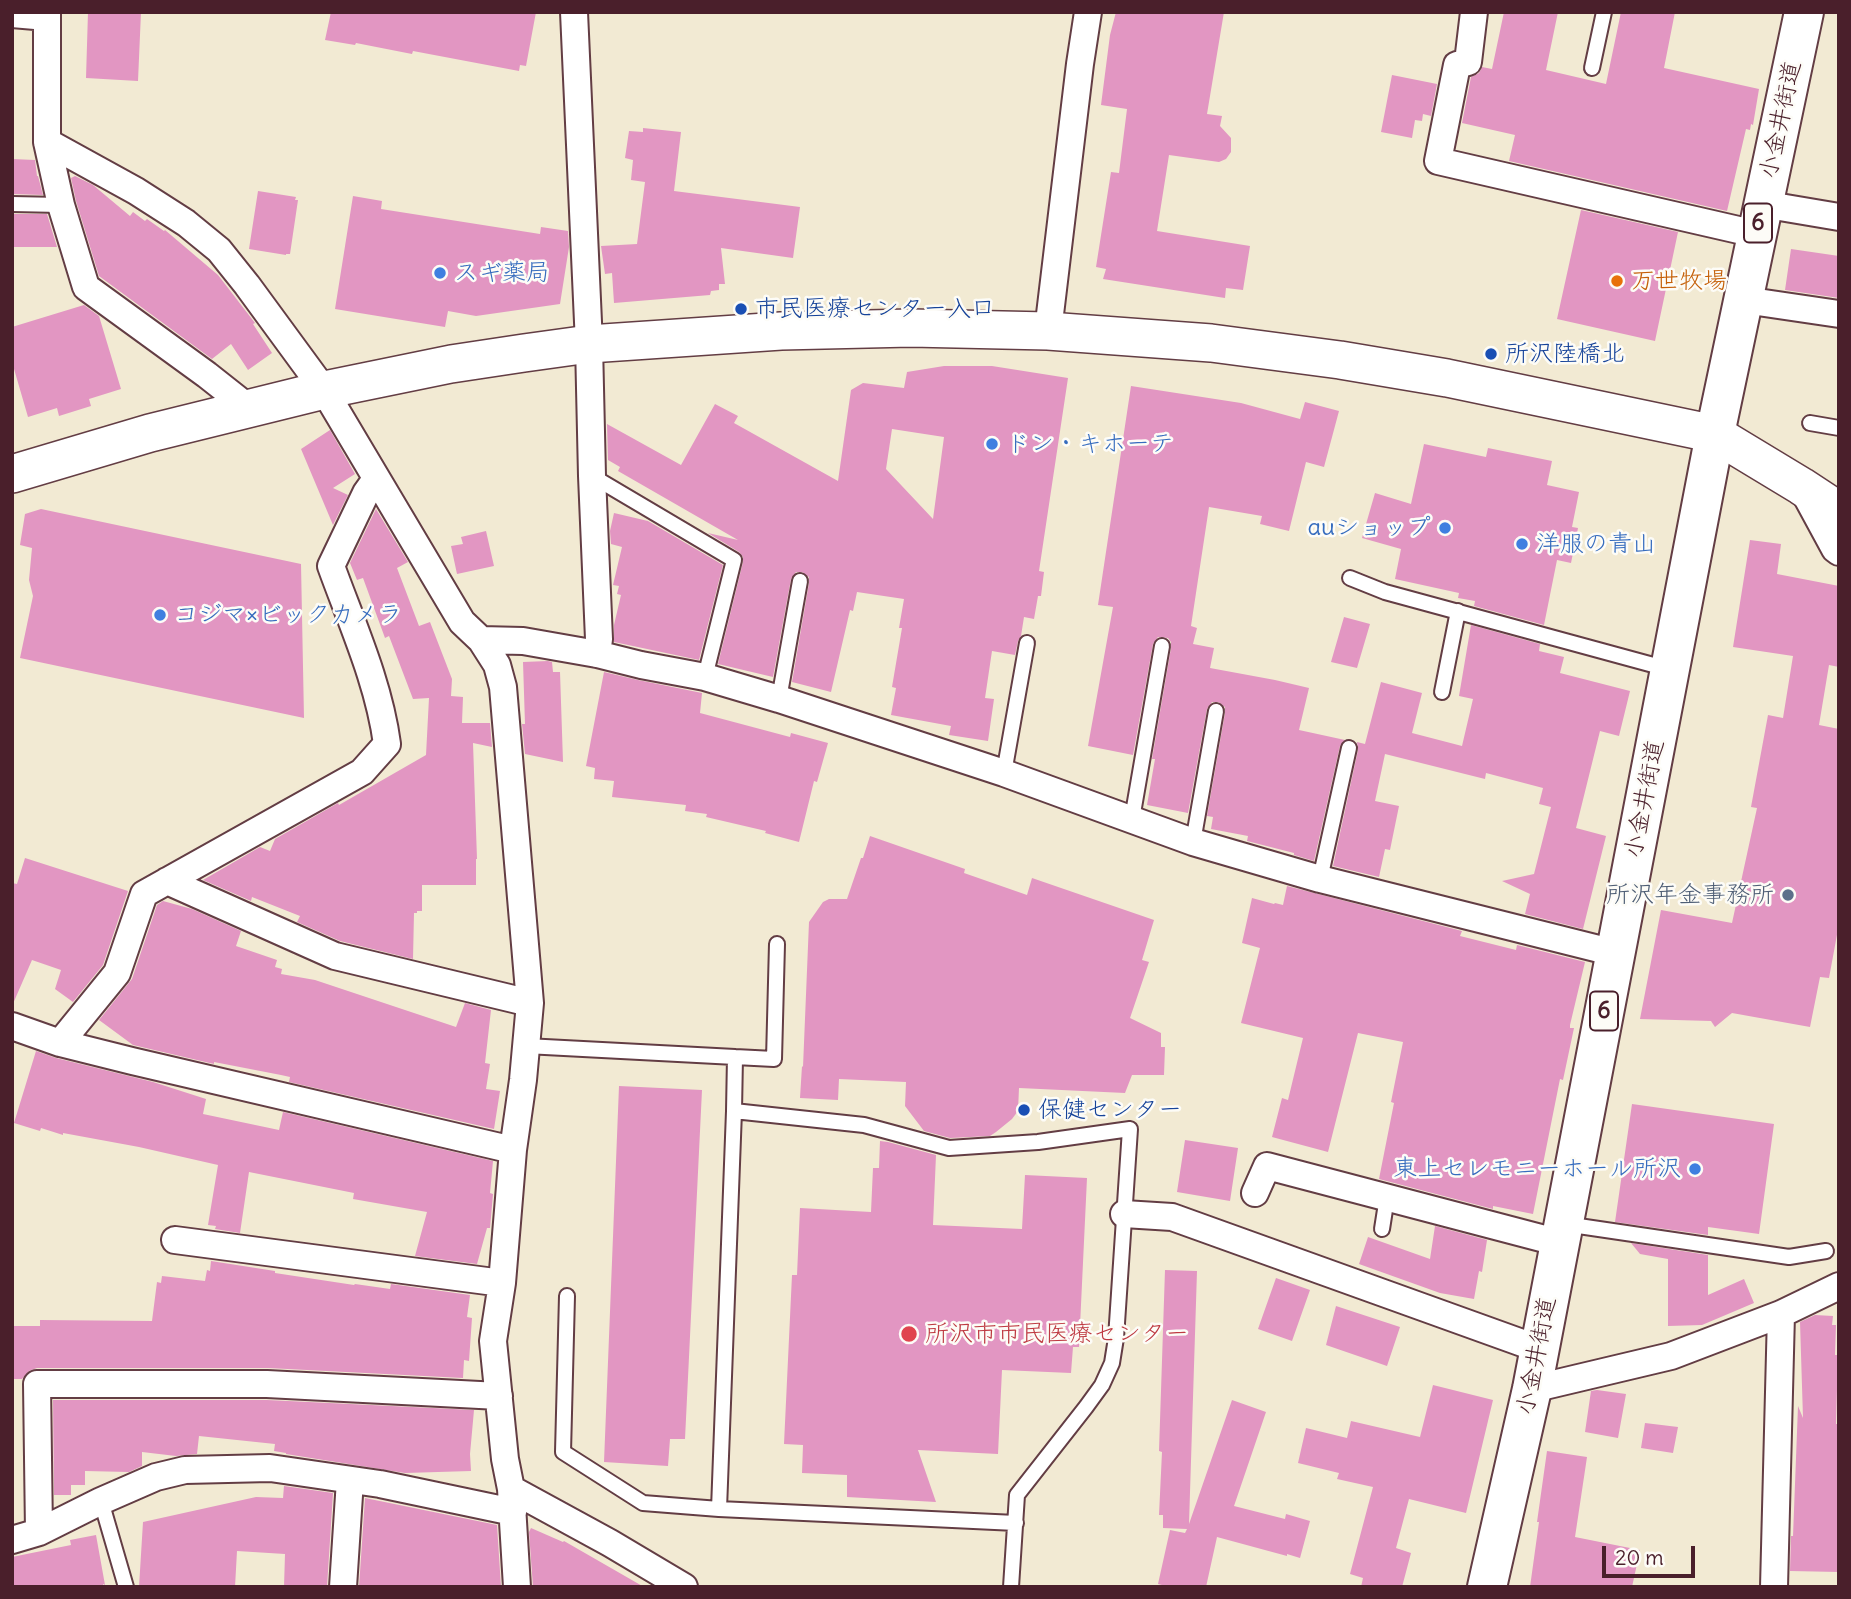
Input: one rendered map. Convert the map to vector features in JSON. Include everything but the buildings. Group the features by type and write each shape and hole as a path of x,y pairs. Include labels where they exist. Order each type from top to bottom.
{"main road":[{"name":"小金井街道","path":"1487,1587 1532,1389 1715,434 1804,12"}],"street":[{"path":"574,12 589,344 597,654"},
{"path":"1048,331 1088,12"},
{"path":"1475,12 1468,62 1457,65 1438,160 1759,219 1839,218"},
{"path":"12,14 47,15 47,142 61,205 86,287 250,409"},
{"path":"47,142 136,191 186,223 219,250 324,390 462,622 481,640 497,665 503,687 530,1003 513,1150 502,1283 493,1340 512,1501 517,1587"},
{"path":"1744,300 1839,314"},
{"path":"12,474 150,433 324,390 451,364 589,344 781,331 911,328 1048,331 1211,343 1340,360 1447,378 1715,434 1839,511"},
{"path":"60,1043 117,973 144,894 362,772 387,744 384,720 371,674 331,566 366,493 376,479"},
{"path":"1801,486 1839,491"},
{"path":"1801,486 1839,552"},
{"path":"481,640 523,641 705,677 1004,773 1193,842 1320,879 1615,953"},
{"path":"167,881 335,956 530,1003"},
{"path":"12,1026 60,1043 513,1150"},
{"path":"1255,1193 1267,1166 1387,1197 1562,1233"},
{"path":"1124,1214 1172,1217 1539,1349"},
{"path":"175,1240 502,1283"},
{"path":"1532,1389 1671,1356 1781,1314 1839,1286"},
{"path":"1774,1587 1781,1314"},
{"path":"39,1532 37,1384 267,1384 499,1396"},
{"path":"12,1540 39,1532 156,1477 185,1470 270,1468 512,1501 610,1543 684,1587"},
{"path":"343,1587 351,1480"}],"lane":[{"path":"1592,68 1604,12"},
{"path":"12,204 61,205"},
{"path":"1810,424 1839,428"},
{"path":"592,476 734,561 705,677"},
{"path":"1350,578 1385,592 1670,669"},
{"path":"779,699 800,581"},
{"path":"1442,692 1458,611"},
{"path":"1004,773 1027,643"},
{"path":"1132,819 1162,646"},
{"path":"1193,842 1216,711"},
{"path":"1320,879 1349,748"},
{"path":"526,1046 774,1059 777,944"},
{"path":"719,1509 734,1057"},
{"path":"734,1111 864,1125 949,1148 1038,1142 1130,1129 1112,1363 1102,1385 1017,1495 1011,1587"},
{"path":"1382,1229 1387,1197"},
{"path":"1562,1233 1789,1257 1826,1251"},
{"path":"567,1296 563,1451 643,1503 1016,1523"},
{"path":"101,1501 126,1587"}],"place":[{"name":"スギ薬局","path":"440,273"},
{"name":"万世牧場","path":"1617,281"},
{"name":"市民医療センター入口","path":"741,309"},
{"name":"所沢陸橋北","path":"1491,354"},
{"name":"ドン・キホーテ","path":"992,444"},
{"name":"auショップ","path":"1445,528"},
{"name":"洋服の青山","path":"1522,544"},
{"name":"コジマ×ビックカメラ","path":"160,615"},
{"name":"所沢年金事務所","path":"1788,895"},
{"name":"保健センター","path":"1024,1110"},
{"name":"東上セレモニーホール所沢","path":"1695,1169"},
{"name":"所沢市市民医療センター","path":"909,1334"}]}
